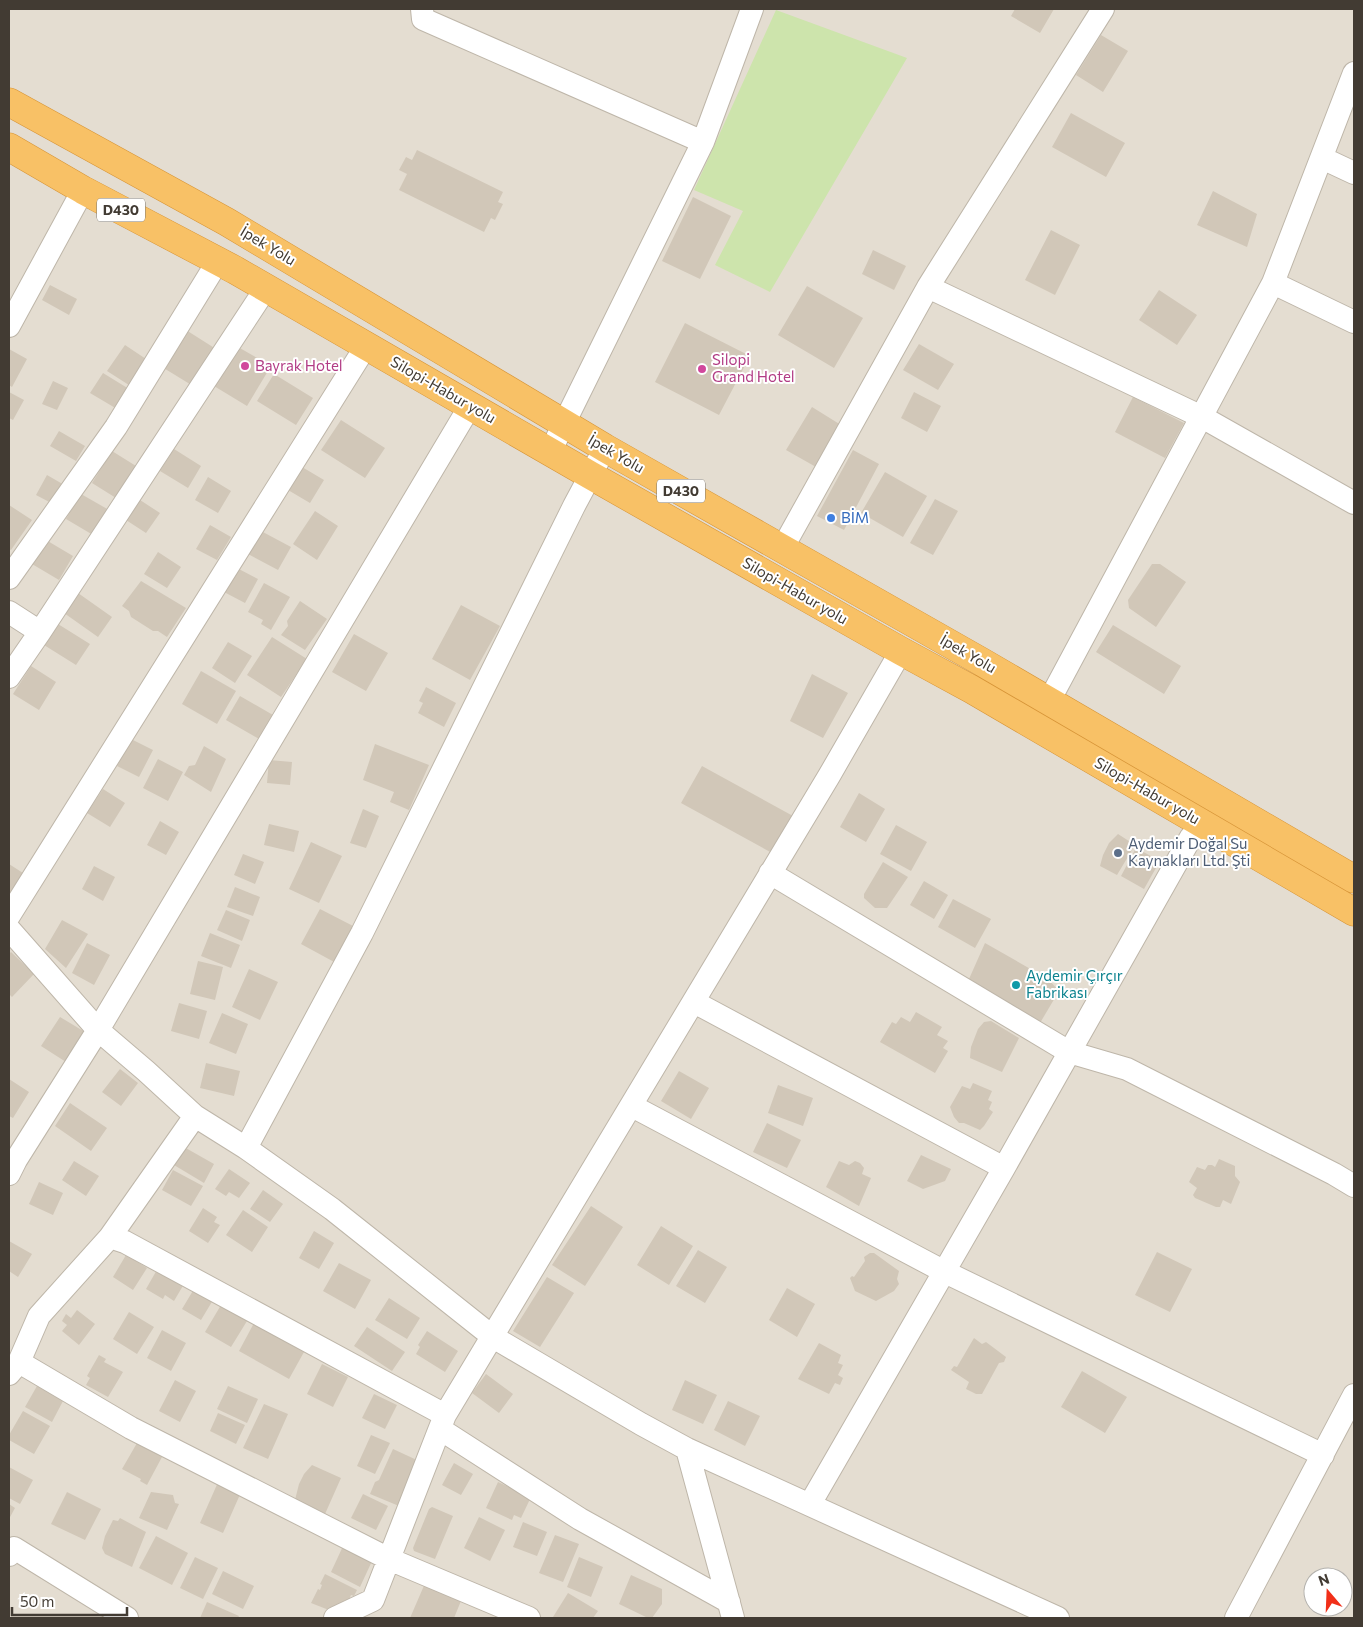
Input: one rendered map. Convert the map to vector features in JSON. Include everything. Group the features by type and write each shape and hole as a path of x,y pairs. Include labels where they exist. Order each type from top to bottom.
{"highway":[{"name":"İpek Yolu","path":"9,102 228,222 605,448 1049,701 1354,879"},
{"name":"D430","path":"9,147 83,190 226,265"},
{"name":"Silopi-Habur yolu","path":"226,265 590,475 980,694 1354,912"}],"street":[{"path":"422,9 423,19 703,142"},
{"path":"550,452 703,142 752,9"},
{"path":"782,549 928,286 1104,9"},
{"path":"1049,701 1273,283 1354,73"},
{"path":"1322,158 1354,173"},
{"path":"9,326 83,190"},
{"path":"9,578 116,427 226,265"},
{"path":"1273,283 1354,322"},
{"path":"928,286 1202,417 1354,503"},
{"path":"9,677 266,288"},
{"path":"9,916 366,346"},
{"path":"9,1174 98,1030 470,406"},
{"path":"246,1148 362,933 605,448"},
{"path":"9,612 40,632"},
{"path":"336,1618 376,1609 389,1559 442,1422 829,776 901,651"},
{"path":"810,1504 1004,1168 1191,837"},
{"path":"770,873 1069,1052 1127,1069 1334,1174 1354,1186"},
{"path":"9,929 98,1030 195,1116 246,1148 332,1209 493,1337 687,1449 1058,1618"},
{"path":"694,1002 1004,1168"},
{"path":"632,1106 943,1271 1323,1455"},
{"path":"195,1116 110,1237 39,1316 14,1368 389,1559 529,1618"},
{"path":"110,1237 125,1242 442,1422 580,1519 731,1610"},
{"path":"1236,1618 1354,1395"},
{"path":"687,1449 731,1610"},
{"path":"9,1555 14,1548 127,1618"}],"shaded area":[{"path":"9,9 1354,9 1354,1618 9,1618"}],"green space":[{"path":"776,10 907,58 770,292 715,265 743,211 694,190"}],"building":[{"path":"1015,9 1054,9 1040,33 1011,16"},
{"path":"1101,35 1128,51 1103,92 1076,75"},
{"path":"1071,113 1125,143 1106,177 1052,147"},
{"path":"417,150 503,192 498,202 503,204 495,220 491,218 484,232 399,190 407,174 399,170 406,157 412,160"},
{"path":"1213,191 1257,214 1247,247 1197,225"},
{"path":"693,197 731,216 700,279 662,261"},
{"path":"1051,230 1080,245 1055,295 1025,280"},
{"path":"873,250 906,266 894,290 862,274"},
{"path":"50,285 77,299 69,315 42,300"},
{"path":"807,286 863,318 834,368 778,335"},
{"path":"1159,290 1197,315 1177,345 1139,320"},
{"name":"Silopi Grand Hotel","path":"685,323 750,356 719,415 655,382"},
{"path":"186,330 216,349 193,386 162,367"},
{"path":"919,344 954,364 938,390 903,370"},
{"path":"125,345 149,361 132,387 107,371"},
{"path":"238,347 271,366 247,406 214,386"},
{"path":"9,349 27,359 12,387 9,385"},
{"path":"103,373 129,389 117,409 90,393"},
{"path":"274,374 313,398 296,425 257,401"},
{"path":"53,381 68,388 57,410 42,404"},
{"path":"9,392 24,400 13,420 9,418"},
{"path":"914,392 941,406 927,432 901,418"},
{"path":"1133,397 1184,423 1165,458 1115,432"},
{"path":"812,407 841,425 816,467 786,450"},
{"path":"341,420 385,448 365,478 321,450"},
{"path":"59,431 85,446 76,461 50,446"},
{"path":"174,449 201,466 188,488 160,471"},
{"path":"853,450 879,464 844,530 817,516"},
{"path":"112,451 136,466 116,498 92,483"},
{"path":"302,467 324,480 310,503 288,490"},
{"path":"885,472 927,496 903,537 861,513"},
{"path":"47,475 66,486 55,505 36,495"},
{"path":"208,477 231,491 218,513 195,500"},
{"path":"81,494 109,510 93,535 66,519"},
{"path":"935,499 958,511 933,555 910,543"},
{"path":"140,500 160,513 146,533 126,520"},
{"path":"9,505 32,520 11,550 9,549"},
{"path":"315,511 338,526 317,560 293,544"},
{"path":"210,525 231,537 217,560 196,549"},
{"path":"261,531 291,547 278,570 248,554"},
{"path":"46,540 73,556 59,580 32,564"},
{"path":"158,552 181,567 167,588 144,574"},
{"path":"1152,564 1160,564 1186,582 1156,627 1129,608 1128,600"},
{"path":"237,568 258,579 245,603 224,592"},
{"path":"141,581 186,608 167,637 158,631 153,631 131,617 129,611 122,606"},
{"path":"264,583 290,597 271,630 261,624 263,620 248,612"},
{"path":"78,593 112,617 98,637 64,613"},
{"path":"300,601 327,619 305,650 281,635 288,626 287,621"},
{"path":"461,605 500,626 470,680 432,659"},
{"path":"58,624 90,644 76,665 44,645"},
{"path":"1113,625 1181,666 1164,694 1096,652"},
{"path":"354,634 388,653 366,691 332,672"},
{"path":"272,637 307,659 281,697 247,675"},
{"path":"228,642 252,656 235,683 212,668"},
{"path":"31,666 56,682 39,710 13,694"},
{"path":"201,671 236,691 217,724 182,704"},
{"path":"812,674 848,693 823,738 790,721"},
{"path":"426,687 456,703 444,727 418,713 423,703 419,701"},
{"path":"240,696 273,715 259,739 226,720"},
{"path":"131,739 153,750 139,777 117,766"},
{"path":"375,744 429,765 409,810 390,802 394,792 363,780"},
{"path":"204,746 226,759 211,792 184,775 189,766 195,765"},
{"path":"158,759 183,772 168,801 143,788"},
{"path":"269,760 292,762 290,785 267,783"},
{"path":"702,766 793,816 772,853 681,803"},
{"path":"103,789 125,803 110,827 87,813"},
{"path":"859,793 885,809 866,842 840,827"},
{"path":"363,809 379,816 366,848 350,843"},
{"path":"160,821 179,832 166,855 147,845"},
{"path":"269,824 299,831 294,852 264,845"},
{"path":"896,825 927,842 911,871 880,854"},
{"path":"1118,834 1135,845 1117,875 1100,866 1109,843"},
{"path":"311,842 342,856 319,903 289,889"},
{"path":"1136,848 1160,861 1144,889 1121,876"},
{"path":"243,854 264,862 255,884 234,875"},
{"path":"883,862 908,877 887,908 875,908 864,898 864,894"},
{"path":"9,864 23,873 9,894"},
{"path":"94,866 115,877 103,901 82,889"},
{"path":"924,881 948,895 934,919 910,905"},
{"path":"235,887 260,897 253,916 227,907"},
{"path":"953,899 991,919 975,948 938,927"},
{"path":"320,909 355,927 336,963 301,944"},
{"path":"226,910 250,920 242,941 217,930"},
{"path":"62,920 88,934 66,968 45,949"},
{"path":"210,933 240,945 231,968 201,956"},
{"path":"87,943 110,955 94,985 72,973"},
{"name":"Aydemir Çırçır Fabrikası","path":"985,943 1048,979 1059,991 1040,1023 969,979"},
{"path":"11,952 34,974 12,997 9,994 9,954"},
{"path":"198,961 223,967 215,1000 190,994"},
{"path":"249,969 278,982 260,1020 232,1007"},
{"path":"179,1003 207,1011 199,1039 171,1031"},
{"path":"916,1012 942,1027 937,1035 948,1041 943,1048 948,1051 935,1073 880,1042 892,1022 896,1024 901,1017 910,1022"},
{"path":"222,1013 248,1024 236,1054 209,1043"},
{"path":"60,1017 85,1032 66,1062 41,1046"},
{"path":"991,1021 1019,1038 1002,1072 970,1058 971,1047 978,1029 984,1022"},
{"path":"206,1063 240,1071 234,1096 200,1088"},
{"path":"120,1069 138,1083 121,1106 102,1092"},
{"path":"679,1071 709,1088 691,1119 661,1101"},
{"path":"9,1079 29,1092 13,1118 9,1116"},
{"path":"973,1083 992,1091 988,1100 992,1102 989,1109 993,1112 980,1130 964,1123 959,1123 950,1107 962,1086 970,1089"},
{"path":"778,1085 813,1098 803,1126 768,1113"},
{"path":"70,1103 107,1128 91,1151 55,1126"},
{"path":"767,1123 801,1140 787,1168 753,1152"},
{"path":"184,1147 214,1164 204,1183 174,1165"},
{"path":"921,1155 951,1169 945,1181 923,1189 907,1181"},
{"path":"1219,1159 1235,1166 1235,1176 1240,1182 1231,1204 1223,1200 1220,1207 1216,1207 1195,1198 1193,1195 1197,1188 1189,1182 1197,1167 1205,1170 1208,1165 1215,1167"},
{"path":"74,1161 99,1176 86,1196 62,1180"},
{"path":"839,1161 849,1165 855,1161 860,1163 864,1168 862,1174 871,1178 859,1206 826,1187"},
{"path":"229,1169 250,1183 239,1198 229,1192 226,1196 215,1189"},
{"path":"173,1170 203,1186 191,1206 162,1190"},
{"path":"39,1182 63,1193 53,1215 29,1204"},
{"path":"263,1190 283,1204 270,1222 250,1209"},
{"path":"591,1206 623,1227 585,1286 552,1265"},
{"path":"203,1208 217,1217 214,1222 220,1225 208,1243 189,1231"},
{"path":"243,1210 268,1227 252,1252 226,1235"},
{"path":"661,1226 693,1246 669,1285 637,1265"},
{"path":"314,1231 334,1243 319,1269 299,1258"},
{"path":"9,1241 32,1254 18,1277 9,1271"},
{"path":"698,1250 727,1267 705,1303 676,1286"},
{"path":"1157,1252 1192,1269 1170,1312 1135,1295"},
{"path":"874,1253 899,1271 897,1279 899,1284 894,1291 876,1301 855,1291 850,1278 854,1277 865,1261 864,1257"},
{"path":"126,1255 147,1268 133,1290 113,1277"},
{"path":"339,1263 371,1280 355,1309 323,1291"},
{"path":"158,1268 184,1284 174,1301 165,1295 163,1299 146,1289"},
{"path":"547,1277 574,1293 540,1347 513,1331"},
{"path":"787,1288 815,1304 797,1337 769,1320"},
{"path":"194,1289 213,1300 201,1320 182,1309"},
{"path":"389,1298 420,1318 407,1339 375,1320"},
{"path":"221,1305 247,1321 231,1347 205,1332"},
{"path":"77,1310 95,1324 79,1345 62,1331 67,1325 62,1321 66,1314 71,1318"},
{"path":"129,1312 154,1327 137,1354 113,1339"},
{"path":"254,1323 304,1352 289,1379 239,1351"},
{"path":"367,1327 405,1352 392,1371 354,1346"},
{"path":"162,1330 186,1343 171,1371 147,1358"},
{"path":"427,1331 458,1351 445,1372 416,1354 420,1347 418,1345"},
{"path":"974,1338 982,1344 986,1342 1006,1357 1004,1362 999,1363 982,1394 976,1394 966,1389 969,1382 951,1370 954,1366 957,1367"},
{"path":"819,1343 841,1355 838,1363 843,1365 838,1375 843,1378 840,1385 835,1383 829,1394 798,1379"},
{"path":"99,1355 106,1359 104,1362 123,1372 108,1397 86,1385 90,1378 87,1376"},
{"path":"322,1364 348,1377 333,1407 307,1394"},
{"path":"1082,1371 1127,1397 1105,1433 1061,1407"},
{"path":"486,1374 513,1394 499,1413 472,1393"},
{"path":"175,1380 196,1391 180,1422 159,1411"},
{"path":"685,1380 717,1395 703,1424 672,1410"},
{"path":"37,1386 63,1401 52,1422 25,1407"},
{"path":"228,1386 258,1399 247,1423 217,1409"},
{"path":"374,1394 397,1405 385,1429 362,1418"},
{"path":"728,1401 760,1416 745,1446 714,1430"},
{"path":"264,1404 288,1414 268,1459 243,1448"},
{"path":"23,1411 50,1426 34,1454 9,1440 9,1435"},
{"path":"218,1413 245,1425 236,1444 210,1431"},
{"path":"371,1435 390,1443 375,1474 357,1466"},
{"path":"137,1443 162,1457 147,1485 140,1481 141,1479 122,1469"},
{"path":"393,1449 419,1461 399,1506 370,1494 375,1482 379,1480"},
{"path":"454,1463 473,1474 461,1495 442,1485"},
{"path":"312,1465 341,1478 325,1514 295,1500 299,1484 304,1474"},
{"path":"9,1467 33,1480 20,1504 9,1498"},
{"path":"219,1480 242,1490 223,1533 200,1523"},
{"path":"498,1482 531,1497 521,1518 514,1515 512,1520 486,1508"},
{"path":"67,1492 101,1509 85,1540 51,1524"},
{"path":"151,1492 173,1495 175,1503 179,1504 167,1530 139,1518"},
{"path":"363,1494 388,1506 376,1530 351,1518"},
{"path":"9,1504 15,1508 9,1519"},
{"path":"432,1507 453,1516 435,1559 414,1551 413,1548 429,1509"},
{"path":"479,1517 505,1530 490,1561 464,1548"},
{"path":"120,1518 146,1532 132,1567 105,1554 102,1548 105,1536 113,1520 118,1521"},
{"path":"523,1522 547,1532 537,1556 513,1547"},
{"path":"555,1535 579,1544 563,1582 539,1573"},
{"path":"156,1536 188,1553 172,1585 139,1568"},
{"path":"344,1544 373,1559 360,1587 331,1572"},
{"path":"195,1557 218,1568 203,1599 180,1588"},
{"path":"579,1557 603,1567 591,1597 567,1587"},
{"path":"223,1571 254,1586 243,1609 212,1594"},
{"path":"325,1574 357,1590 354,1596 351,1595 348,1602 345,1600 342,1608 334,1612 311,1603 318,1589 320,1590 322,1585 320,1584"},
{"path":"631,1575 662,1589 662,1604 652,1618 648,1618 619,1604"},
{"path":"426,1581 463,1596 454,1618 410,1618"},
{"path":"568,1593 598,1611 593,1618 553,1617"},
{"path":"207,1602 239,1616 238,1618 200,1618"}],"place":[{"name":"Bayrak Hotel","path":"245,366"},
{"name":"Silopi Grand Hotel","path":"702,369"},
{"name":"BİM","path":"831,518"},
{"name":"Aydemir Doğal Su Kaynakları Ltd. Şti","path":"1118,853"},
{"name":"Aydemir Çırçır Fabrikası","path":"1016,985"}]}
